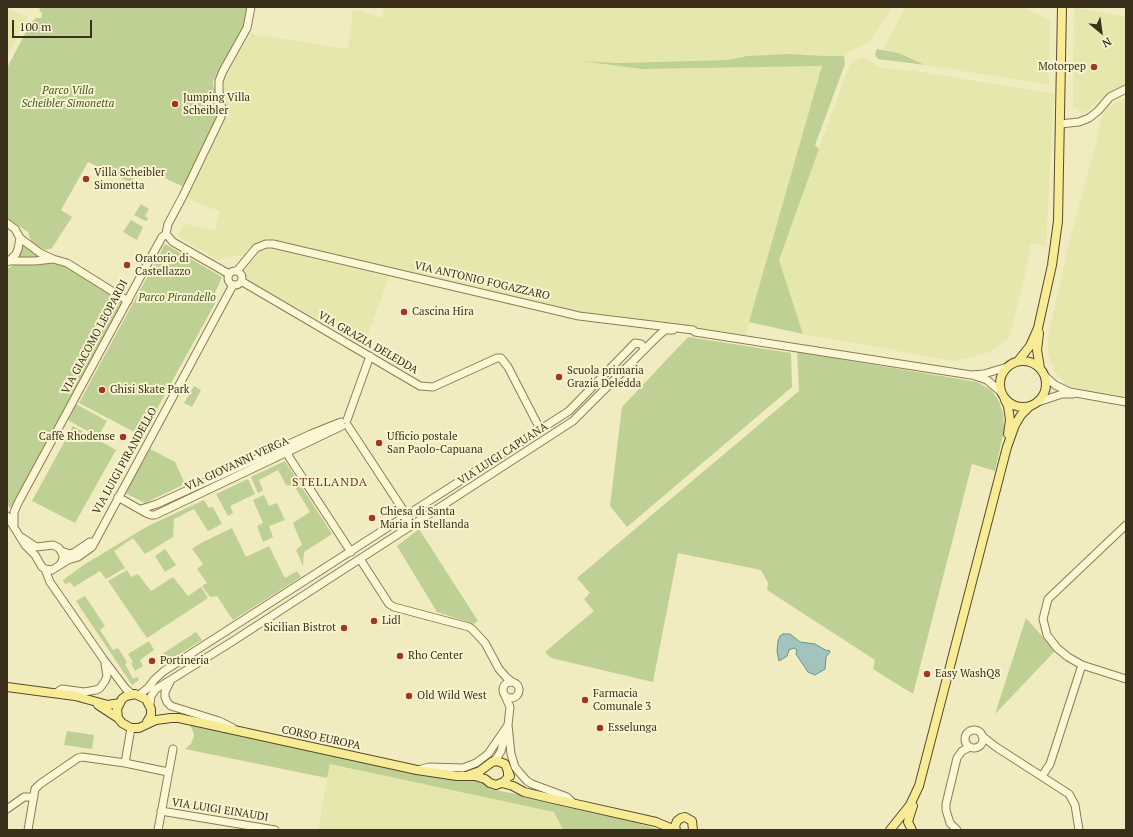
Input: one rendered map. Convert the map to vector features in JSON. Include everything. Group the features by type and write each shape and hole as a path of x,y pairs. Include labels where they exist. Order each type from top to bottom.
{"main road":[{"path":"1040,368 1037,350 1038,328 1052,265 1058,222 1062,8"},
{"path":"1007,447 1010,420 1008,406 1003,396 1000,379 1007,367 1018,361 1030,346 1038,328"},
{"path":"895,830 919,786 1007,447 1015,425 1021,415 1042,398 1046,389 1045,376 1040,368 1033,363 1018,361"},
{"path":"1003,396 1014,406 1022,408 1029,407"},
{"path":"7,687 56,693 96,701 108,705 121,701 135,694 146,699 151,706 151,715 146,724 139,728 131,728 90,700"},
{"path":"118,718 117,708 121,701"},
{"name":"CORSO EUROPA","path":"151,706 160,715 171,718 192,720 240,732 417,770 481,778 488,781"},
{"name":"CORSO EUROPA","path":"146,724 152,721 171,718"},
{"path":"467,776 480,771 490,764 500,762 508,769 513,780 529,792"},
{"path":"490,764 485,771 488,781 493,784 502,783 524,792 656,822 675,830 675,824 680,819"},
{"path":"502,783 506,780 508,769"},
{"path":"912,830 908,822 914,804 914,797"},
{"path":"656,822 671,822 688,818 693,826 702,830"},
{"path":"890,830 901,818"}],"street":[{"name":"VIA GIACOMO LEOPARDI","path":"14,527 14,512 19,501 162,237 166,234 168,224 221,117 222,110 219,81 247,28 251,7"},
{"path":"1060,124 1079,122 1089,118 1098,112 1110,97 1126,89"},
{"path":"7,223 14,229 20,238 40,253 53,259 67,262 128,301"},
{"path":"166,234 173,242 229,274"},
{"path":"8,261 16,254 20,238"},
{"name":"VIA ANTONIO FOGAZZARO","path":"237,271 256,248 266,244 273,244 579,316 646,323 693,330 695,332"},
{"path":"8,261 53,259"},
{"path":"232,271 237,271 242,277 238,284 234,285 228,281 229,274 232,271"},
{"name":"VIA GRAZIA DELEDDA","path":"241,281 420,386 429,387 440,384 497,358 501,358 508,367 540,429"},
{"name":"VIA LUIGI PIRANDELLO","path":"59,567 68,560 78,557 89,550 93,545 234,285"},
{"path":"646,323 653,328 658,336 664,331 668,330 692,333 695,332 971,375 987,380 1003,396"},
{"name":"VIA LUIGI CAPUANA","path":"151,706 150,699 152,693 156,689 360,560 574,421 658,336"},
{"name":"VIA LUIGI CAPUANA","path":"135,694 148,688 164,671 569,411 635,342 641,344 645,349"},
{"path":"370,356 344,423 412,525"},
{"path":"971,375 984,374 1007,367"},
{"path":"1045,376 1062,389 1078,394 1126,402"},
{"path":"1038,402 1062,394 1078,394"},
{"name":"VIA GIOVANNI VERGA","path":"118,497 141,509 157,504 287,449 337,423 344,423"},
{"path":"287,449 289,457 391,606 469,627 476,632 485,643 499,669 503,679 502,691 510,707 510,712"},
{"path":"7,516 25,544 45,569 50,582 104,660 118,678 135,694"},
{"path":"1126,525 1048,600 1044,610 1043,619 1047,635 1057,648 1082,665 1126,679"},
{"path":"21,537 36,547 56,546 61,551 70,554 90,542 94,542"},
{"path":"38,560 40,550 46,546"},
{"path":"56,589 52,577 63,559 61,551"},
{"path":"45,569 52,570 59,567"},
{"path":"221,635 226,640 226,645"},
{"path":"186,658 185,662 187,665 194,666"},
{"path":"56,693 62,689 88,692 100,688 107,676 104,660"},
{"path":"1042,776 1050,764 1082,665"},
{"path":"499,669 506,677 518,686 518,693 510,712 504,744 503,755 508,769"},
{"path":"118,678 122,694 121,701"},
{"path":"171,680 165,692 165,697 171,706 219,721 240,732"},
{"path":"503,688 505,684 512,682"},
{"path":"505,696 513,698 518,693"},
{"path":"417,770 429,767 459,768 476,763 488,754 508,724"},
{"path":"508,724 511,754 515,767 519,772 532,784 567,798 574,804"},
{"path":"125,763 131,728"},
{"path":"970,747 965,741 967,733 976,730 996,747 1069,794 1075,805 1079,830"},
{"path":"978,747 982,742 982,736"},
{"path":"490,764 497,758 504,744"},
{"path":"957,830 950,823 946,810 946,804 957,758 961,752 970,747 988,745 996,747"},
{"path":"158,830 173,749"},
{"path":"28,830 35,788 70,762 82,757 125,763 168,772"},
{"path":"19,802 32,788 40,784"},
{"path":"7,809 26,796 34,797"},
{"path":"19,802 31,813"},
{"name":"VIA LUIGI EINAUDI","path":"161,812 275,830"}],"green space":[{"name":"Parco Villa Scheibler Simonetta","path":"41,7 247,7 245,22 241,33 213,81 220,112 184,187 139,166 131,183 88,162 61,210 72,217 52,248 46,250 32,243 28,232 7,218 7,68 30,24 36,18 43,18 41,17 42,13 39,10"},
{"path":"384,7 892,7 870,42 850,51 844,56 807,54 747,56 729,60 597,63 641,69 823,66 746,335 577,311 272,240 263,241 256,244 250,248 244,257 237,255 218,260 177,236 184,224 215,230 220,211 202,205 186,197 223,121 226,111 222,89 224,75 251,34 348,49 353,9 382,18"},
{"path":"906,7 1022,7 1050,20 1049,85 925,65 907,56 883,49"},
{"path":"1074,7 1126,17 1126,87 1110,93 1082,113 1073,107"},
{"path":"7,8 28,17 7,56"},
{"path":"877,49 899,53 925,65 878,59 875,55"},
{"path":"790,54 844,56 845,64 815,145 819,149 779,260 803,334 749,322 822,66 641,69 582,61 616,63 729,60 747,56"},
{"path":"861,57 866,58 877,66 883,68 915,71 1054,94 1046,247 1031,243 1023,284 1009,338 989,352 954,361 803,334 779,260 849,66 852,62"},
{"path":"1126,98 1126,398 1068,386 1054,371 1048,353 1048,336 1069,243 1102,117 1109,106"},
{"path":"141,204 149,209 145,216 148,218 147,221 134,215"},
{"path":"131,220 143,227 137,240 123,232"},
{"path":"21,240 47,259 15,259"},
{"name":"Parco Pirandello","path":"165,244 222,277 214,295 218,298 142,436 79,403"},
{"path":"269,248 389,277 364,345 249,281 246,274 246,269 258,252"},
{"path":"16,264 60,264 71,268 123,302 13,508 9,507 7,503 7,269"},
{"path":"688,337 791,353 792,387 627,527 610,506 622,407"},
{"path":"797,352 977,382 991,390 999,401 1003,414 1004,430 995,471 972,464 913,694 873,669 875,660 767,590 768,583 761,570 678,553 653,682 551,658 545,652 594,611 584,599 590,593 577,578 799,391"},
{"path":"194,386 201,390 192,407 184,403"},
{"path":"76,404 107,421 98,437 68,420"},
{"path":"73,426 116,450 75,523 32,501"},
{"path":"150,449 175,462 185,484 145,503 125,493"},
{"path":"285,461 332,534 304,552 303,566 296,550 302,545 293,523 310,512 295,487 286,485 278,470 259,480 263,490 258,493 251,477"},
{"path":"248,479 255,494 230,506 233,513 228,516 216,494"},
{"path":"264,495 269,506 277,503 285,520 269,526 273,537 263,542 257,526 263,523 253,500"},
{"path":"204,500 209,508 213,507 222,524 208,531 194,509 174,519 173,537 145,554 133,538 114,551 125,568 106,579 100,571 74,587 70,582 65,584 63,580 82,566 148,526"},
{"path":"232,528 246,557 269,546 285,578 297,571 301,577 233,620 217,596 210,597 202,586 207,583 197,569 203,564 192,549"},
{"path":"419,529 478,621 474,624 437,612 397,546"},
{"path":"165,549 176,565 165,572 155,556"},
{"path":"127,570 131,577 138,574 151,591 173,577 188,596 201,587 208,598 147,638 108,581"},
{"path":"85,596 105,626 100,630 113,650 118,648 127,662 125,664 133,679 137,677 139,680 132,685 76,601"},
{"path":"1026,618 1055,651 995,714"},
{"path":"196,632 202,640 167,662 162,654"},
{"path":"149,641 154,650 140,660 143,666 135,671 131,663 133,662 128,654"},
{"path":"189,724 438,778 475,780 483,783 490,789 537,798 613,816 661,830 563,830 554,812 330,764 327,778 185,749 191,744 194,736"},
{"path":"67,731 94,735 92,749 64,745"},
{"path":"330,764 554,812 563,830 318,830"}],"water":[{"path":"783,634 790,634 800,642 815,644 827,651 829,650 830,652 826,657 825,669 815,675 808,672 796,654 797,650 794,648 789,650 787,656 779,661 777,651 778,641 780,636"}],"place":[{"name":"Motorpep","path":"1094,67"},
{"name":"Jumping Villa Scheibler","path":"175,104"},
{"name":"Villa Scheibler Simonetta","path":"86,179"},
{"name":"Oratorio di Castellazzo","path":"127,265"},
{"name":"Cascina Hira","path":"404,312"},
{"name":"Scuola primaria Grazia Deledda","path":"559,377"},
{"name":"Ghisi Skate Park","path":"102,390"},
{"name":"Caffè Rhodense","path":"123,437"},
{"name":"Ufficio postale San Paolo-Capuana","path":"379,443"},
{"name":"Chiesa di Santa Maria in Stellanda","path":"372,518"},
{"name":"Lidl","path":"374,621"},
{"name":"Sicilian Bistrot","path":"344,628"},
{"name":"Rho Center","path":"400,656"},
{"name":"Portineria","path":"152,661"},
{"name":"Easy WashQ8","path":"927,674"},
{"name":"Old Wild West","path":"409,696"},
{"name":"Farmacia Comunale 3","path":"585,700"},
{"name":"Esselunga","path":"600,728"}],"district":[{"name":"STELLANDA","path":"330,483"}]}
